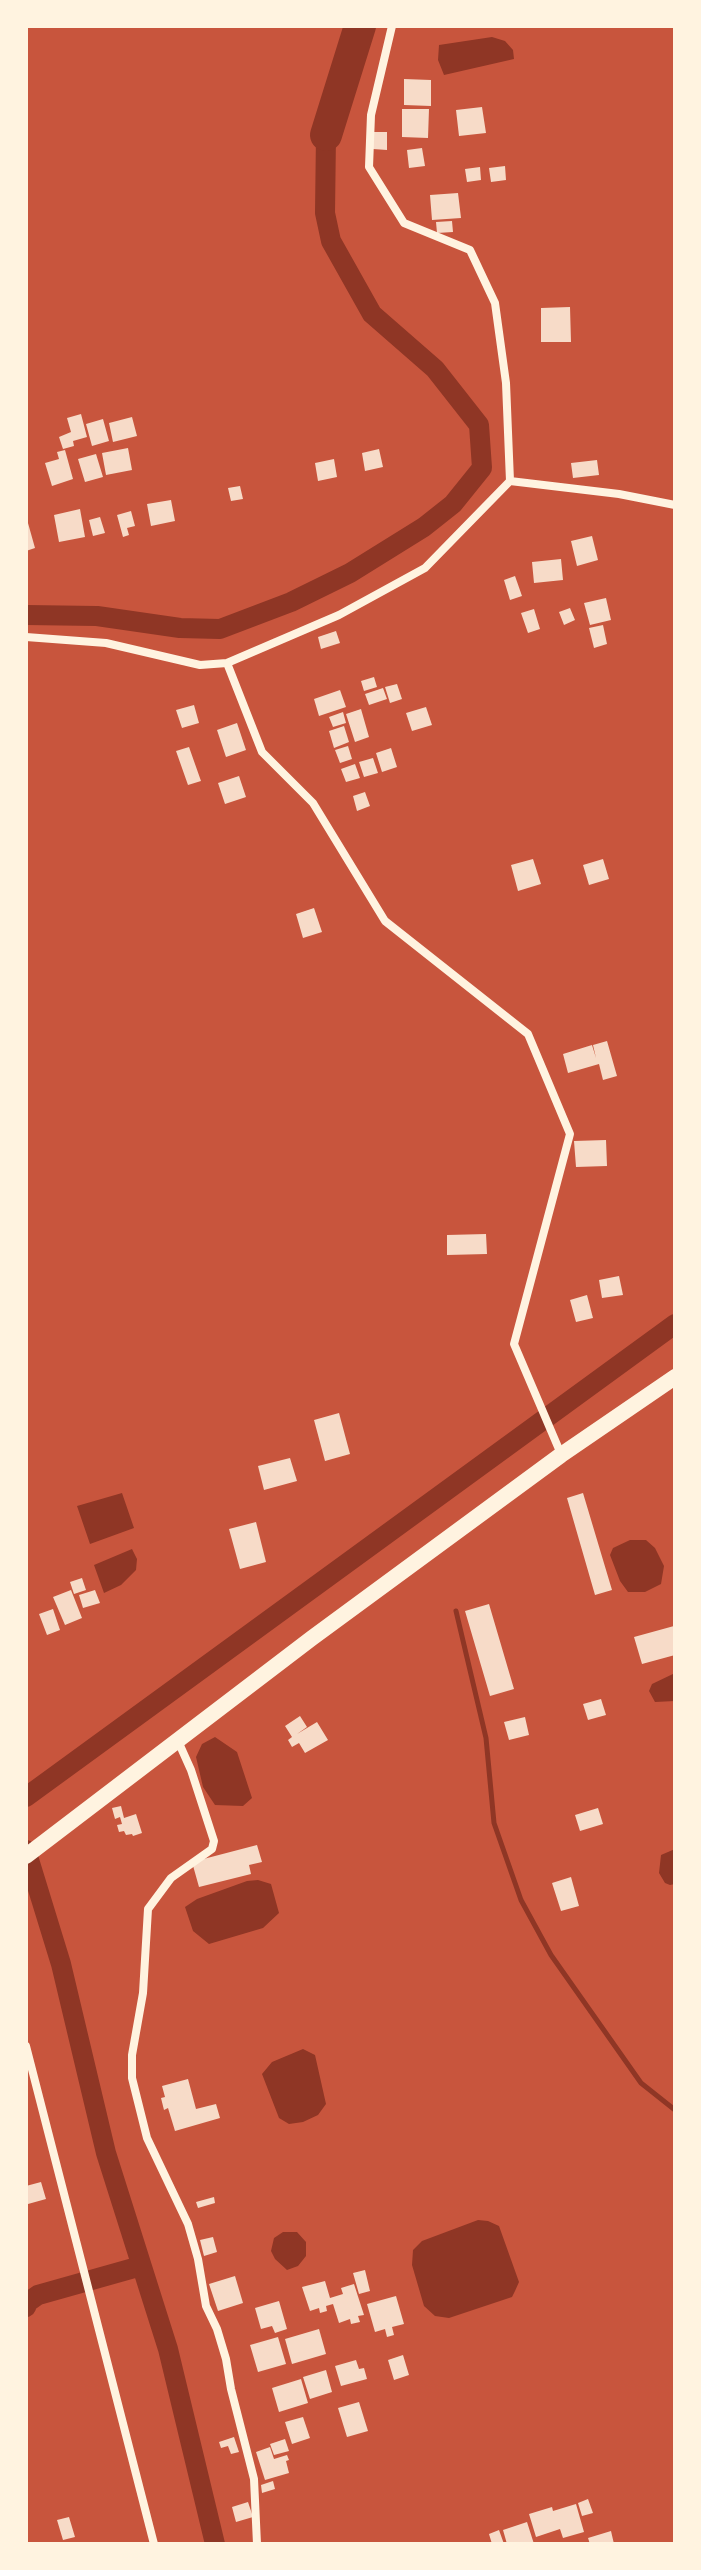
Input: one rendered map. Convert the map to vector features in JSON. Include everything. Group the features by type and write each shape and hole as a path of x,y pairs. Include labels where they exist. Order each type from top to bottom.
{"main road":[{"path":"26,1856 312,1638 561,1455 675,1377"}],"street":[{"path":"26,637 106,643 200,665 227,663 339,615 425,568 510,481 506,383 495,303 470,250 404,223 369,167 371,115 392,26"},
{"path":"510,481 619,494 675,505"},
{"path":"227,663 262,752 313,803 385,921 528,1034 564,1119 570,1134 514,1344 561,1455"},
{"path":"178,1741 191,1770 214,1841 212,1849 171,1878 148,1909 145,1979 132,2055 132,2078 147,2138 188,2224 206,2306 226,2359 254,2479 257,2544"},
{"path":"26,2046 154,2544"}],"shaded area":[{"path":"492,37 505,41 513,50 514,59 444,75 438,60 439,45"},
{"path":"122,1493 134,1528 90,1544 77,1506"},
{"path":"630,1540 646,1540 655,1548 664,1566 661,1584 645,1592 628,1592 610,1555 613,1548"},
{"path":"132,1549 137,1559 136,1570 121,1585 104,1593 94,1565"},
{"path":"675,1673 675,1701 655,1702 649,1691 652,1684"},
{"path":"215,1737 237,1752 252,1798 243,1806 215,1805 203,1787 196,1757 202,1744"},
{"path":"675,1849 675,1884 670,1885 659,1873 661,1855"},
{"path":"258,1880 271,1884 279,1913 263,1928 209,1944 193,1931 185,1907 197,1899"},
{"path":"303,2049 315,2055 326,2104 318,2115 289,2124 279,2118 262,2074 272,2062"},
{"path":"478,2220 499,2226 519,2282 515,2291 512,2297 449,2318 435,2316 424,2306 412,2265 413,2250 422,2241"},
{"path":"283,2232 297,2232 306,2242 306,2256 298,2266 287,2270 271,2251 274,2238"}],"building":[{"path":"404,79 431,80 431,106 404,105"},
{"path":"482,107 486,133 459,136 456,110"},
{"path":"402,109 429,109 428,138 402,137"},
{"path":"373,132 387,132 387,150 373,149"},
{"path":"422,148 425,166 409,168 407,150"},
{"path":"505,166 506,180 491,182 489,168"},
{"path":"480,167 481,180 467,182 465,169"},
{"path":"458,193 461,218 432,220 430,195"},
{"path":"452,221 453,232 437,233 436,222"},
{"path":"570,307 571,342 541,342 541,308"},
{"path":"81,414 87,437 73,441 74,446 63,449 59,437 71,432 67,418"},
{"path":"132,417 137,436 113,442 109,423"},
{"path":"103,419 109,441 92,446 86,424"},
{"path":"128,448 132,470 106,475 102,453"},
{"path":"379,449 383,467 365,471 362,453"},
{"path":"65,450 73,479 52,486 45,463 59,459 57,452"},
{"path":"96,454 103,477 85,482 78,459"},
{"path":"334,459 337,477 318,481 315,463"},
{"path":"597,460 599,475 573,478 571,463"},
{"path":"240,486 243,499 231,501 228,488"},
{"path":"171,500 175,521 151,526 147,504"},
{"path":"80,509 85,537 59,542 54,515"},
{"path":"131,511 135,526 127,528 129,535 123,537 117,515"},
{"path":"26,516 35,548 26,551"},
{"path":"100,517 105,533 93,536 89,520"},
{"path":"592,536 598,560 577,566 571,541"},
{"path":"561,559 563,580 534,583 532,562"},
{"path":"515,576 522,596 510,600 504,580"},
{"path":"606,598 611,620 590,625 584,603"},
{"path":"570,608 575,620 564,625 559,612"},
{"path":"534,609 540,629 528,633 521,613"},
{"path":"603,625 607,644 594,648 589,628"},
{"path":"336,631 340,643 321,649 318,637"},
{"path":"374,677 377,687 364,691 361,681"},
{"path":"397,684 402,699 390,703 385,687"},
{"path":"383,688 387,699 369,705 365,694"},
{"path":"340,690 346,707 319,716 314,699"},
{"path":"194,705 199,723 182,728 176,710"},
{"path":"426,707 432,725 412,731 406,713"},
{"path":"361,709 369,737 355,742 346,714"},
{"path":"343,712 346,723 333,727 329,717"},
{"path":"237,723 246,750 226,757 217,730"},
{"path":"344,726 349,742 334,748 329,731"},
{"path":"348,746 352,759 340,763 335,750"},
{"path":"189,747 201,781 188,785 176,751"},
{"path":"391,748 397,767 382,772 376,753"},
{"path":"373,758 378,773 364,777 359,762"},
{"path":"355,764 360,778 346,782 341,769"},
{"path":"239,776 246,797 225,804 218,783"},
{"path":"365,792 370,806 357,811 353,796"},
{"path":"533,859 541,884 518,891 511,865"},
{"path":"603,859 609,879 589,885 583,865"},
{"path":"314,908 322,932 303,938 296,914"},
{"path":"607,1041 617,1076 603,1080 599,1064 568,1073 563,1054 592,1045 596,1058 593,1045"},
{"path":"606,1140 607,1166 576,1167 574,1141"},
{"path":"486,1234 487,1254 447,1255 447,1235"},
{"path":"619,1276 623,1295 602,1298 599,1280"},
{"path":"587,1295 593,1318 576,1322 570,1300"},
{"path":"339,1413 350,1454 325,1461 314,1420"},
{"path":"290,1458 297,1481 264,1490 258,1466"},
{"path":"583,1493 612,1590 595,1595 567,1498"},
{"path":"256,1522 266,1562 240,1569 229,1529"},
{"path":"82,1578 86,1590 74,1594 70,1582"},
{"path":"71,1590 82,1618 65,1625 53,1597"},
{"path":"95,1590 100,1603 83,1608 79,1595"},
{"path":"489,1604 514,1689 490,1696 465,1611"},
{"path":"53,1609 60,1630 47,1635 39,1614"},
{"path":"674,1626 675,1655 642,1664 634,1637"},
{"path":"601,1699 606,1715 588,1720 583,1704"},
{"path":"300,1716 307,1727 297,1734 317,1722 328,1740 305,1753 299,1743 292,1747 288,1740 292,1737 285,1726"},
{"path":"525,1717 529,1735 509,1740 504,1722"},
{"path":"121,1806 124,1818 136,1814 142,1833 133,1836 119,1832 117,1825 122,1824 120,1817 115,1819 112,1808"},
{"path":"598,1808 603,1824 580,1831 575,1815"},
{"path":"257,1845 262,1862 249,1865 251,1874 199,1887 192,1862"},
{"path":"571,1877 579,1906 561,1911 552,1883"},
{"path":"188,2079 196,2109 216,2104 220,2118 175,2131 168,2108 164,2110 162,2086"},
{"path":"41,2182 46,2199 28,2204 26,2186"},
{"path":"214,2197 215,2203 198,2208 196,2202"},
{"path":"213,2237 217,2252 204,2256 200,2240"},
{"path":"365,2270 370,2291 359,2294 353,2273"},
{"path":"235,2276 243,2303 218,2311 209,2284"},
{"path":"325,2281 330,2298 343,2294 341,2288 354,2284 364,2315 358,2316 360,2322 351,2324 350,2319 339,2323 333,2304 326,2306 327,2311 320,2313 319,2308 310,2311 302,2287"},
{"path":"396,2296 404,2324 392,2327 394,2335 387,2337 385,2329 375,2332 367,2304"},
{"path":"279,2301 287,2329 275,2333 272,2326 261,2329 255,2308"},
{"path":"319,2329 326,2354 292,2364 285,2339"},
{"path":"278,2337 286,2364 258,2372 250,2345"},
{"path":"403,2355 409,2375 394,2380 388,2360"},
{"path":"356,2360 359,2369 364,2368 367,2379 341,2386 335,2366"},
{"path":"326,2370 332,2392 310,2399 303,2377"},
{"path":"301,2379 308,2403 279,2412 272,2388"},
{"path":"359,2402 368,2431 347,2437 338,2408"},
{"path":"303,2417 310,2438 292,2444 285,2422"},
{"path":"234,2437 239,2452 231,2454 228,2446 221,2448 219,2442"},
{"path":"285,2439 289,2451 274,2455 270,2444"},
{"path":"270,2447 274,2459 287,2455 289,2473 265,2480 256,2452"},
{"path":"273,2481 275,2489 262,2493 261,2485"},
{"path":"588,2499 593,2513 582,2516 578,2503"},
{"path":"248,2502 253,2517 236,2522 232,2507"},
{"path":"576,2504 584,2532 563,2538 560,2529 536,2537 529,2514"},
{"path":"69,2517 75,2537 63,2540 57,2520"},
{"path":"527,2522 534,2544 507,2544 503,2530"},
{"path":"499,2530 504,2544 492,2544 489,2534"},
{"path":"611,2531 614,2544 590,2544 588,2538"}],"waterway":[{"path":"326,135 360,26"},
{"path":"26,615 97,616 180,628 220,629 291,602 350,573 424,527 453,504 482,468 479,425 435,369 372,314 331,241 325,213 326,135"},
{"path":"26,1797 675,1324"},
{"path":"456,1611 486,1738 494,1823 521,1900 551,1955 641,2083 675,2110"},
{"path":"26,1850 61,1964 106,2153 168,2349 215,2544"},
{"path":"26,2307 38,2295 141,2266"}]}
